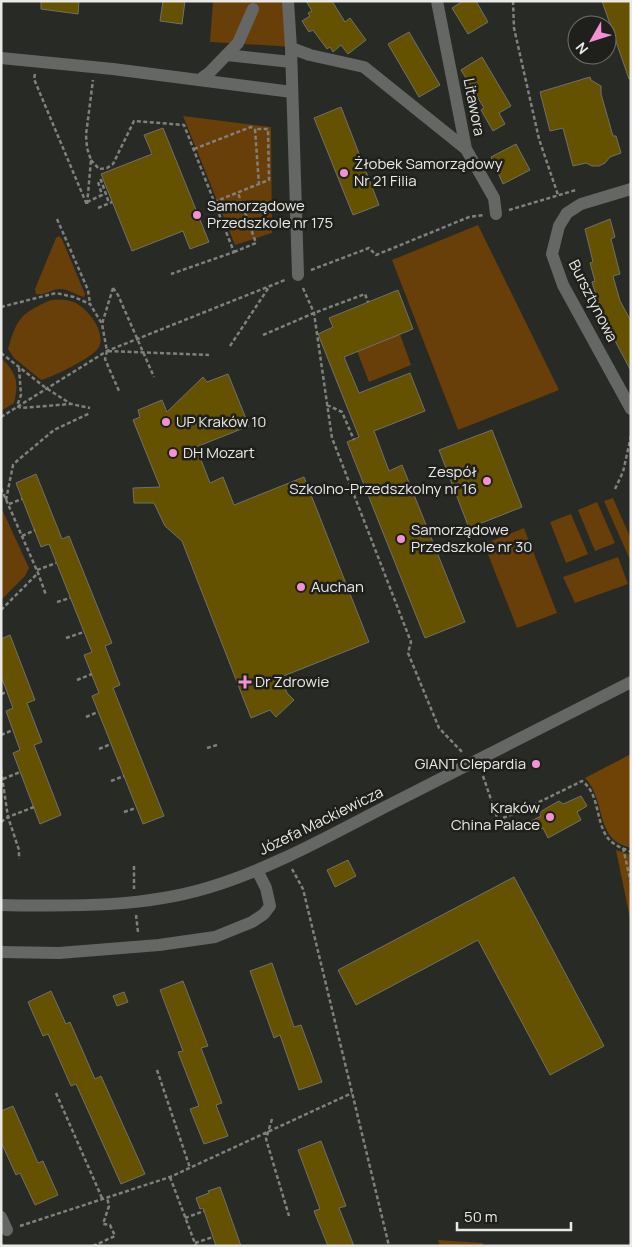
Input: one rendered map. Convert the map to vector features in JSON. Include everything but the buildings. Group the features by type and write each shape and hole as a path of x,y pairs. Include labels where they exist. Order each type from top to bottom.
{"street":[{"path":"288,1 298,275"},
{"name":"Litawora","path":"437,1 466,149 494,198 496,214"},
{"path":"199,80 210,72 238,43 253,9"},
{"path":"291,48 310,55 364,66 466,149"},
{"path":"227,55 291,62"},
{"path":"1,58 113,69 292,92"},
{"name":"Bursztynowa","path":"630,403 563,285 552,254 559,226 567,213 581,204 631,189"},
{"name":"Józefa Mackiewicza","path":"1,905 79,906 135,902 206,888 257,870 286,858 631,682"},
{"path":"1,952 68,952 215,937 252,922 264,914 270,906 266,888 257,870"},
{"path":"1,1218 7,1230"}],"path":[{"path":"1,417 107,351 136,338 368,248 376,255 469,217 496,214 558,195 539,139 514,28 513,1"},
{"path":"35,71 34,79 87,205 87,202 102,195 98,182 101,180 111,203 98,208"},
{"path":"92,76 94,82 90,98 86,136 91,160 99,169 107,168 113,164 134,121 184,125 234,252"},
{"path":"194,150 251,127 268,129 269,180 214,202"},
{"path":"256,129 259,185"},
{"path":"87,202 91,160"},
{"path":"171,274 256,243 238,193"},
{"path":"58,219 88,290 90,304 102,324 107,351 105,359 119,391"},
{"path":"298,275 314,313 332,438 411,642 408,653 439,728 465,756"},
{"path":"230,346 270,286"},
{"path":"102,324 113,288 118,294 154,377"},
{"path":"1,307 56,292 74,296 90,304"},
{"path":"263,335 365,294 368,302"},
{"path":"107,351 209,355"},
{"path":"1,353 46,388 71,404"},
{"path":"17,406 21,395 19,367"},
{"path":"17,406 21,408 71,404 90,408"},
{"path":"327,405 342,412 354,440"},
{"path":"6,500 13,465 54,430 90,414"},
{"path":"615,489 623,472 631,436"},
{"path":"1,488 38,572 46,595"},
{"path":"9,504 22,499"},
{"path":"22,536 35,530"},
{"path":"1,610 38,572 56,563"},
{"path":"57,602 70,598"},
{"path":"66,638 84,632"},
{"path":"77,680 92,674"},
{"path":"1,694 7,692"},
{"path":"86,718 98,712"},
{"path":"1,735 13,730"},
{"path":"99,749 111,744"},
{"path":"208,748 217,744"},
{"path":"1,770 8,817 19,850 19,859"},
{"path":"3,780 20,772"},
{"path":"111,781 124,776"},
{"path":"483,776 498,820 582,781 591,793 606,834 614,844 631,852"},
{"path":"1,822 8,817 34,807"},
{"path":"124,812 136,808"},
{"path":"623,848 631,883"},
{"path":"286,858 303,889 389,1246"},
{"path":"133,881 134,866"},
{"path":"136,910 137,931"},
{"path":"156,1070 190,1168"},
{"path":"56,1093 102,1198"},
{"path":"7,1230 170,1177 352,1093"},
{"path":"272,1119 266,1139 289,1216"},
{"path":"170,1177 195,1245 213,1236"},
{"path":"93,1246 115,1236 110,1224 103,1224 109,1206 107,1197"},
{"path":"185,1218 204,1211"}],"shaded area":[{"path":"213,1 292,1 294,47 210,42"},
{"path":"183,116 271,127 272,233 235,245"},
{"path":"478,225 559,390 458,430 392,260"},
{"path":"59,236 62,239 85,294 84,297 60,289 36,294 35,289 56,238"},
{"path":"62,299 79,305 94,321 101,341 99,347 90,356 63,371 41,380 14,358 8,349 14,330 22,318 33,309 51,300"},
{"path":"400,334 411,365 369,382 357,351"},
{"path":"1,358 13,373 16,389 14,403 1,411"},
{"path":"613,498 631,539 631,562 604,501"},
{"path":"597,502 615,543 595,551 578,510"},
{"path":"1,507 29,568 25,576 1,600"},
{"path":"571,514 588,554 566,563 550,522"},
{"path":"524,528 557,613 517,628 484,544"},
{"path":"618,557 628,584 575,603 563,577"},
{"path":"631,754 631,848 617,842 608,833 594,793 585,778"},
{"path":"616,850 631,855 631,923"},
{"path":"438,1240 483,1243 483,1246 440,1246"}],"place":[{"name":"Żłobek Samorządowy Nr 21 Filia","path":"344,173"},
{"name":"Samorządowe Przedszkole nr 175","path":"197,215"},
{"name":"UP Kraków 10","path":"166,422"},
{"name":"DH Mozart","path":"173,453"},
{"name":"Zespół Szkolno-Przedszkolny nr 16","path":"487,481"},
{"name":"Samorządowe Przedszkole nr 30","path":"401,539"},
{"name":"Auchan","path":"301,587"},
{"name":"Dr Zdrowie","path":"245,682"},
{"name":"GIANT Clepardia","path":"536,764"},
{"name":"Kraków China Palace","path":"550,817"}]}
